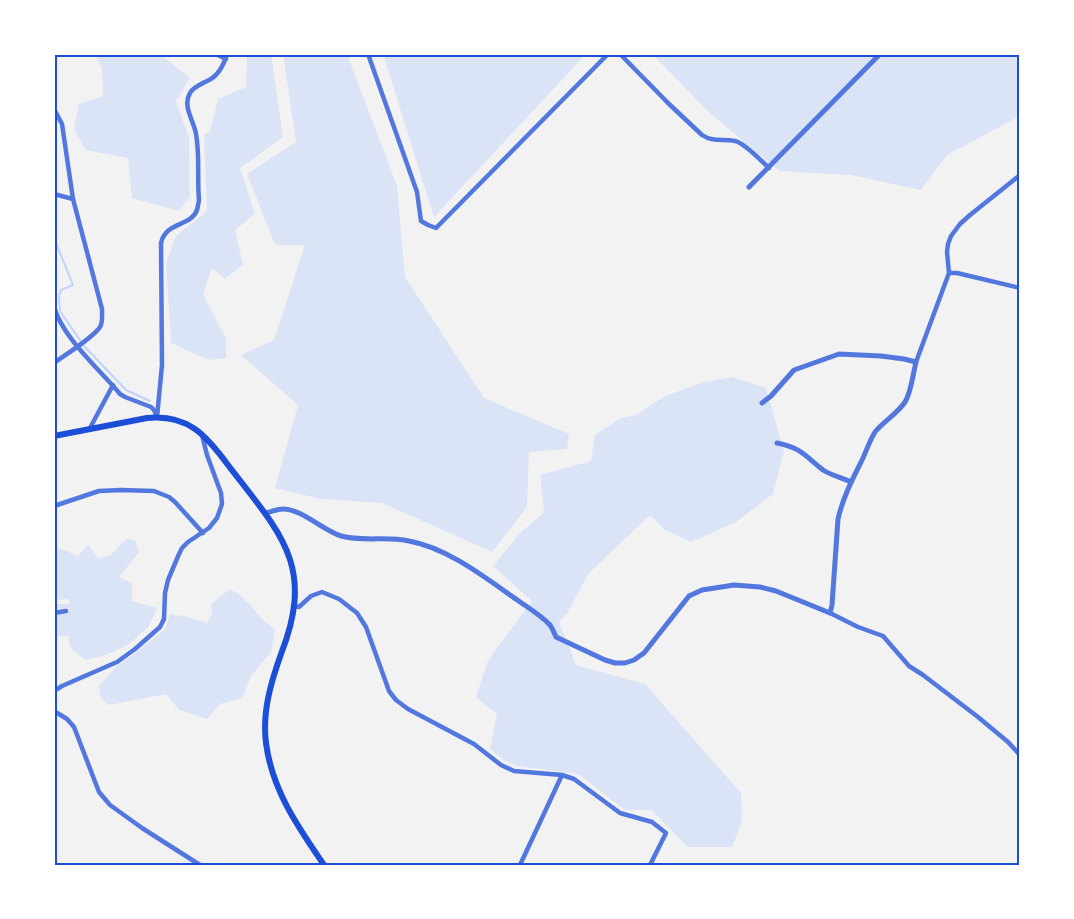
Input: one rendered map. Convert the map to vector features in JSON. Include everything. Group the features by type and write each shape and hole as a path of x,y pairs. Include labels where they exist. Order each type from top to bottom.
{"main road":[{"path":"54,436 157,417 192,426 202,433 217,450 280,534 289,554 296,597 282,652 270,687 265,718 266,741 270,765 279,793 324,865"}],"street":[{"path":"157,417 162,365 161,243 163,235 169,229 194,216 197,210 199,200 196,135 187,102 190,93 198,85 218,75 227,57 216,54"},
{"path":"368,54 417,192 421,221 436,228 608,54"},
{"path":"620,54 702,135 718,141 736,141 769,168"},
{"path":"749,187 880,54"},
{"path":"54,110 62,124 73,199 102,309 101,326 95,333 54,363"},
{"path":"830,613 841,507 850,482 876,432 900,409 910,393 916,362 949,273 948,244 955,230 970,215 1020,175"},
{"path":"54,194 73,199"},
{"path":"949,273 1020,288"},
{"path":"54,307 57,317 77,346 113,385 125,397 154,410 157,417"},
{"path":"762,403 794,370 839,354 881,356 916,362"},
{"path":"90,428 113,385"},
{"path":"54,692 62,686 117,662 160,627 164,619 165,593 174,563 188,542 209,528 217,518 222,504 221,493 207,455 202,433"},
{"path":"777,443 800,450 825,471 850,482"},
{"path":"54,505 99,491 154,491 175,501 203,533"},
{"path":"265,513 281,509 288,510 328,531 345,537 395,538 438,550 485,578 543,618 556,637 615,663 634,660 644,653 689,596 702,590 734,585 760,587 790,597 883,636 909,666 978,717 1008,742 1020,756"},
{"path":"294,606 299,607 311,596 322,592 339,599 357,613 366,627 388,691 408,709 474,744 501,765 514,771 562,775 574,779 620,813 652,822 666,832 650,865"},
{"path":"54,613 66,611"},
{"path":"54,711 67,718 74,728 99,792 110,805 200,865"},
{"path":"520,865 562,775"}],"shaded area":[{"path":"95,54 160,54 190,78 176,101 189,138 190,197 179,211 132,198 128,158 86,150 74,129 79,104 103,96 102,68"},
{"path":"247,54 271,54 283,137 240,168 255,214 235,230 243,265 225,279 212,268 203,294 226,339 226,358 208,360 171,343 166,263 176,236 207,211 204,135 210,131 218,99 246,87"},
{"path":"283,54 347,54 397,186 405,277 484,398 569,434 567,449 529,452 527,507 492,552 382,503 321,499 275,488 298,405 241,355 274,340 305,245 275,245 247,174 296,142"},
{"path":"383,54 586,54 434,217"},
{"path":"652,54 1020,54 1020,116 947,155 921,190 851,175 779,171 711,114"},
{"path":"732,377 766,388 784,451 773,494 736,522 691,542 665,530 650,515 589,573 567,613 559,622 576,665 645,684 741,793 742,822 732,847 688,847 651,810 625,810 578,774 517,766 505,761 490,749 497,714 476,697 487,663 532,601 493,566 520,533 544,512 540,475 591,461 595,435 621,418 636,415 665,396 701,383"},
{"path":"126,539 135,540 139,552 119,577 132,583 132,601 157,608 149,626 129,644 109,654 86,660 71,649 69,635 57,637 56,604 71,604 67,599 54,600 54,546 78,556 88,545 98,558 110,556"},
{"path":"230,589 240,595 262,619 275,629 271,652 251,676 242,698 220,704 207,719 179,710 166,694 109,705 101,698 99,686 118,665 165,629 170,614 207,623 212,614 211,604"}],"waterway":[{"path":"54,238 73,285 61,290 60,311 84,346 126,390 150,401"}]}
